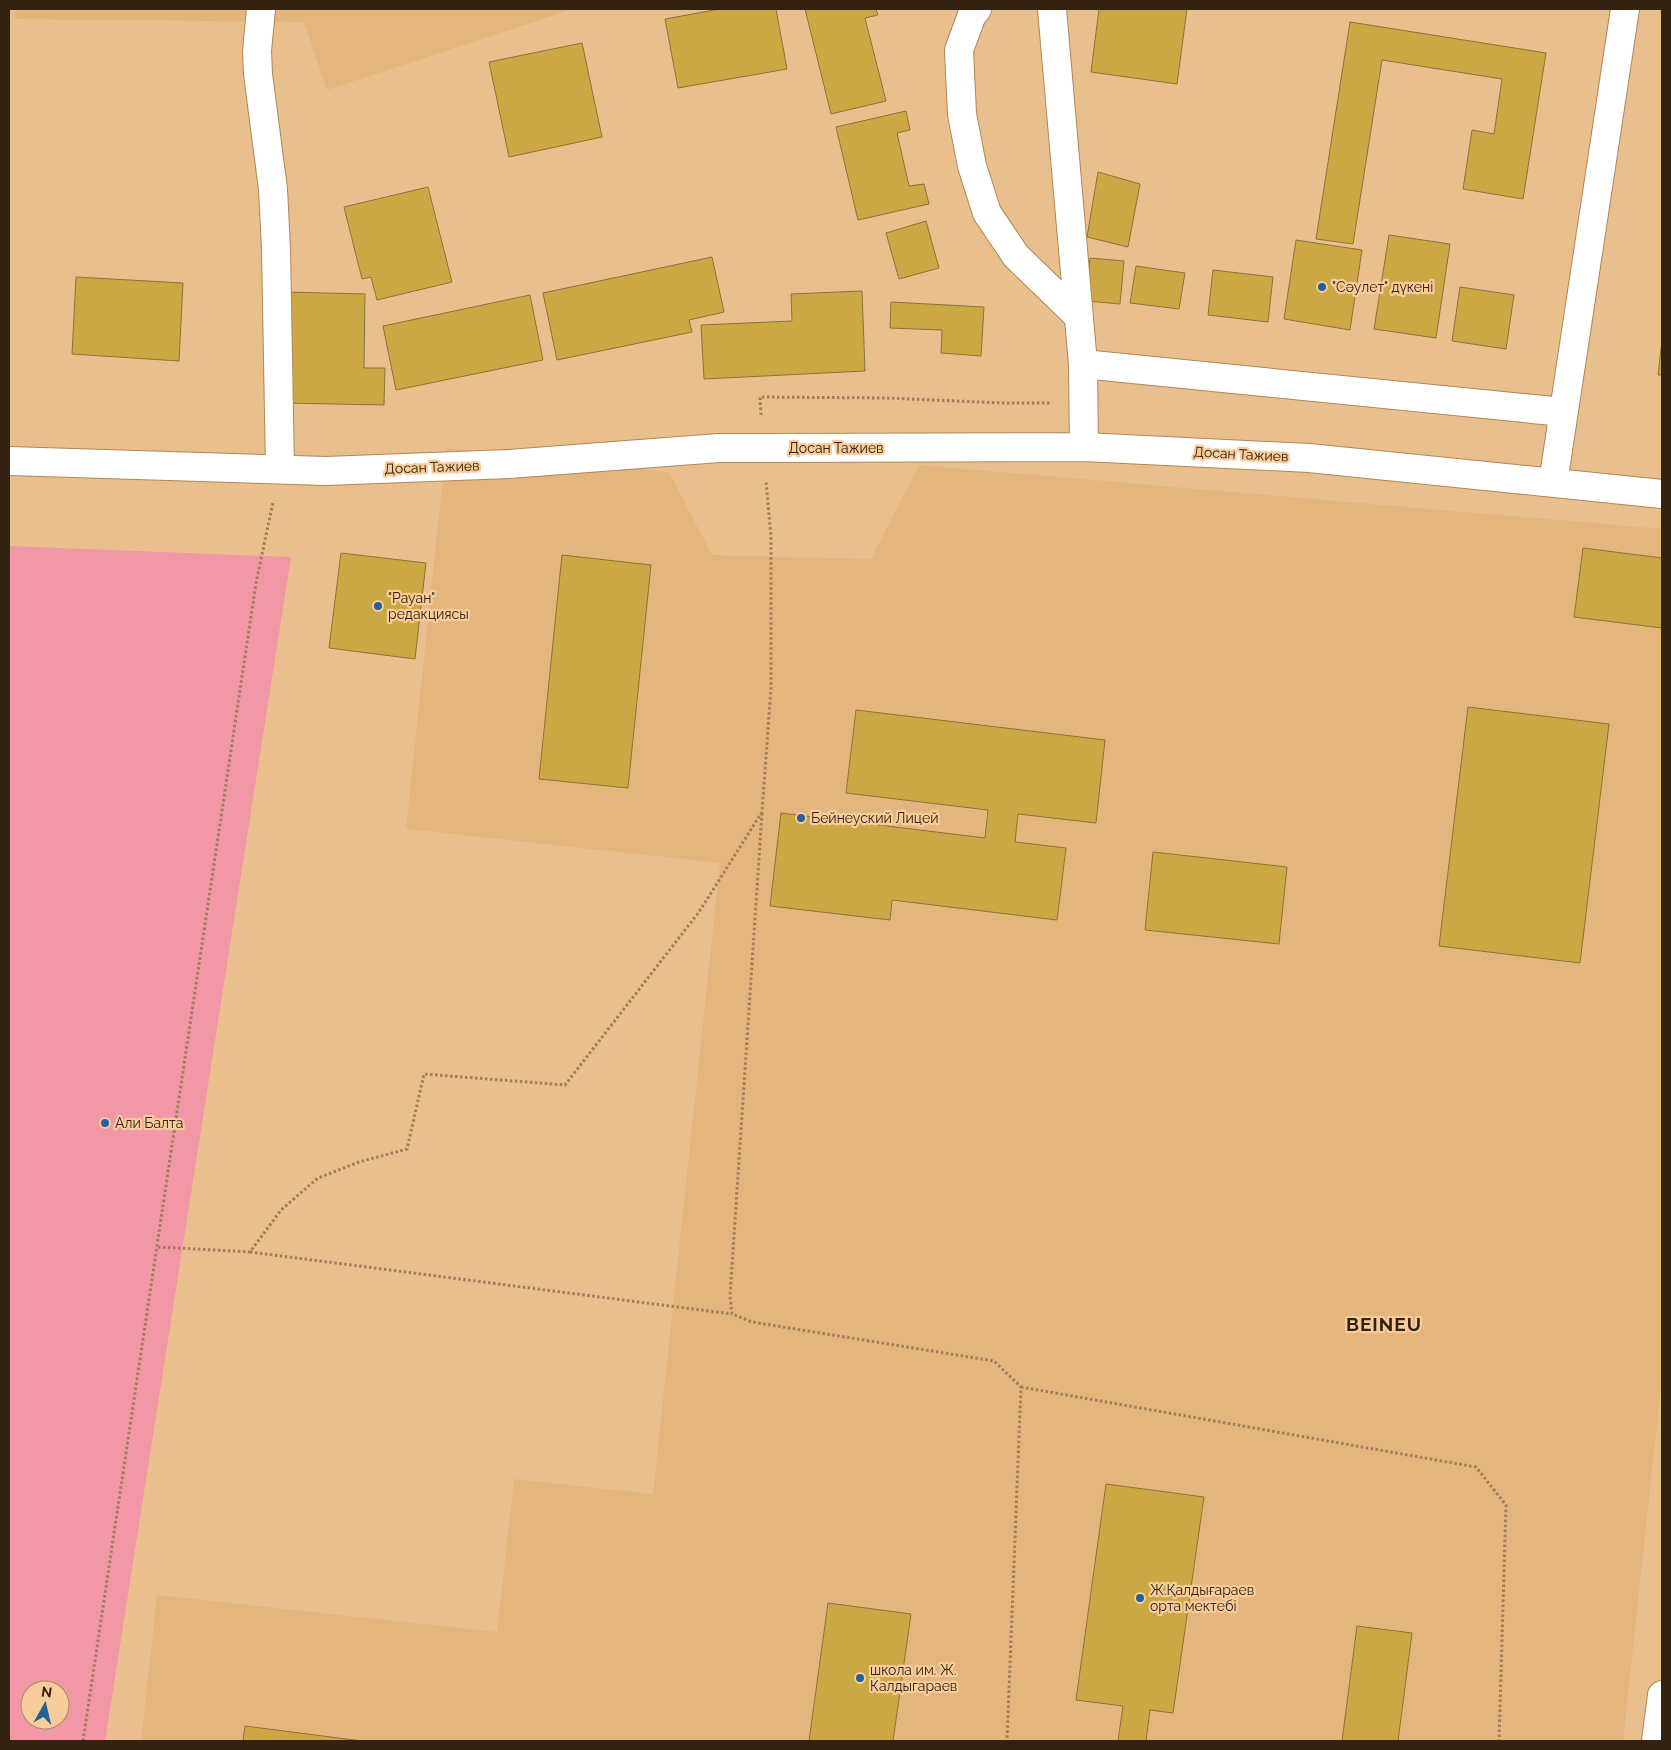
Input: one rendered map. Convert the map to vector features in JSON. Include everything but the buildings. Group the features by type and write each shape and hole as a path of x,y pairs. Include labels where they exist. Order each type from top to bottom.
{"street":[{"path":"261,9 257,51 258,74 273,189 280,469"},
{"path":"977,9 972,15 959,50 962,114 972,166 984,204 1016,256 1079,317"},
{"path":"1052,9 1083,364 1084,447"},
{"path":"1553,483 1625,9"},
{"path":"1083,364 1563,412"},
{"name":"Досан Тажиев","path":"9,461 326,471 509,464 719,448 1084,447 1309,458 1662,494"},
{"path":"1656,1741 1662,1695"}],"path":[{"path":"732,1314 730,1296 771,688 771,538 760,398 886,398 1003,403 1083,403"},
{"path":"83,1741 256,583 280,469"},
{"path":"250,1252 282,1210 318,1178 359,1162 407,1149 424,1074 566,1085 699,912 762,812"},
{"path":"158,1247 250,1252 732,1314 752,1322 994,1361 1021,1387 1476,1467 1506,1505 1500,1741"},
{"path":"1007,1741 1021,1387"}],"shaded area":[{"path":"14,9 573,9 327,90 304,22 15,19"},
{"path":"446,448 669,472 712,555 871,559 919,465 1662,529 1662,1377 1623,1741 141,1741 157,1595 497,1632 514,1479 653,1494 720,863 406,829"},
{"name":"Али Балта","path":"9,546 291,557 105,1741 9,1741"}],"place":[{"name":"\"Сәулет\" дүкені","path":"1322,287"},
{"name":"\"Рауан\" редакциясы","path":"378,606"},
{"name":"Бейнеуский Лицей","path":"801,818"},
{"name":"Али Балта","path":"105,1123"},
{"name":"Ж.Қалдығараев орта мектебі","path":"1140,1598"},
{"name":"школа им. Ж. Калдыгараев","path":"860,1678"}],"district":[{"name":"BEINEU","path":"1384,1324"}]}
